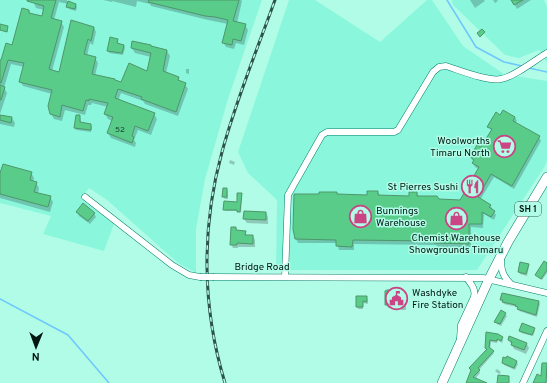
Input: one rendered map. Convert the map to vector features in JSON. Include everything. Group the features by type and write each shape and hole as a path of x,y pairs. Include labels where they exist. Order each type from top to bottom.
{"highway":[{"name":"SH 1","path":"442,383 489,279 547,177"}],"street":[{"path":"285,277 288,195 322,135 327,132 394,132 398,130 433,72 439,67 446,66 492,80 500,79 508,77 547,53"},
{"name":"Bridge Road","path":"85,197 172,265 189,275 200,277 466,277 489,279 547,293"},
{"path":"501,256 504,278 511,284"},
{"path":"459,345 462,325 475,292 466,277"},
{"path":"523,383 547,331"}],"shaded area":[{"path":"0,0 262,0 228,99 205,179 196,229 196,273 178,263 107,200 89,188 81,199 114,224 104,251 43,234 51,216 0,203"},
{"path":"289,0 315,0 380,42 427,0 432,0 463,46 504,74 547,81 547,160 545,166 477,270 276,270 277,200 248,173 238,152"},
{"path":"452,0 544,0 547,7 547,63 539,50 519,58 505,55 453,5"}],"building":[{"path":"27,0 56,0 51,18 62,21 49,69 59,72 71,20 94,27 91,41 88,39 84,54 96,57 92,74 115,79 121,82 129,63 147,71 151,53 131,48 132,41 167,50 163,71 179,77 178,80 186,83 176,112 141,99 142,97 118,89 115,98 155,113 148,131 135,126 132,136 134,137 132,143 107,133 113,117 104,114 108,103 89,99 89,101 86,100 83,111 62,105 60,117 50,114 48,106 52,90 19,82 24,63 8,60 0,83 0,60 6,43 12,45 22,8 29,10 29,13 42,16 44,6"},
{"path":"149,0 239,0 233,21 246,24 241,41 233,39 232,45 222,43 228,20 148,2"},
{"path":"511,0 523,0 514,5"},
{"path":"68,1 76,4 75,9 66,7"},
{"path":"0,24 8,26 7,32 0,30"},
{"path":"482,29 485,32 480,37 477,33"},
{"path":"110,37 118,39 117,43 124,45 122,53 107,51"},
{"path":"0,85 5,87 1,100 0,100"},
{"path":"503,110 515,117 513,121 540,136 512,186 491,174 478,197 491,205 489,207 495,211 491,217 482,212 482,224 469,224 469,244 434,243 434,241 353,240 352,247 336,246 336,240 295,239 293,229 294,194 337,192 337,194 367,195 367,191 378,191 378,195 409,196 409,192 417,192 417,196 437,196 439,199 460,200 479,167 472,163 474,160 470,157 477,145 481,147 492,129 487,127 496,112 500,115"},
{"path":"0,115 12,117 11,123 0,120"},
{"path":"76,115 80,115 80,122 91,124 91,130 74,128"},
{"path":"3,164 32,172 30,180 37,182 34,192 51,196 48,207 0,194 0,173"},
{"path":"223,188 227,188 227,197 222,197"},
{"path":"237,193 242,193 240,212 237,212 237,210 223,210 224,201 237,202"},
{"path":"83,203 95,213 88,221 76,212"},
{"path":"244,211 266,212 266,220 243,219"},
{"path":"231,227 236,227 236,230 246,231 245,235 253,235 253,244 237,243 237,245 230,245"},
{"path":"544,261 547,263 547,270 541,279 535,275"},
{"path":"520,262 529,264 526,274 518,272"},
{"path":"385,291 404,291 404,306 385,305"},
{"path":"502,293 539,301 536,315 517,309 518,307 515,306 516,305 502,302 503,300 500,300"},
{"path":"356,296 367,296 367,302 363,301 363,307 356,307"},
{"path":"501,310 506,313 500,324 494,322"},
{"path":"522,323 535,328 532,335 519,331"},
{"path":"486,332 498,334 503,337 501,341 497,339 497,341 490,340 489,347 494,351 478,368 480,370 473,377 487,383 466,383 471,370 469,368 487,349 485,348"},
{"path":"509,336 527,343 524,350 511,345 512,342 508,340"},
{"path":"507,356 517,361 514,368 502,363 503,357 506,358"},
{"path":"542,363 547,363 546,383 533,383 537,374 541,376"},
{"path":"498,375 509,376 509,383 497,383"}],"waterway":[{"path":"447,0 476,47 504,62 522,66"},
{"path":"529,68 547,72"},
{"path":"0,299 68,335 109,383"}],"railway":[{"path":"225,383 217,355 208,297 207,268 210,210 222,152 240,94 275,0"}],"place":[{"name":"Woolworths Timaru North","path":"505,147"},
{"name":"St Pierres Sushi","path":"473,187"},
{"name":"Bunnings Warehouse","path":"360,217"},
{"name":"Chemist Warehouse Showgrounds Timaru","path":"456,218"},
{"name":"Washdyke Fire Station","path":"397,299"}]}
